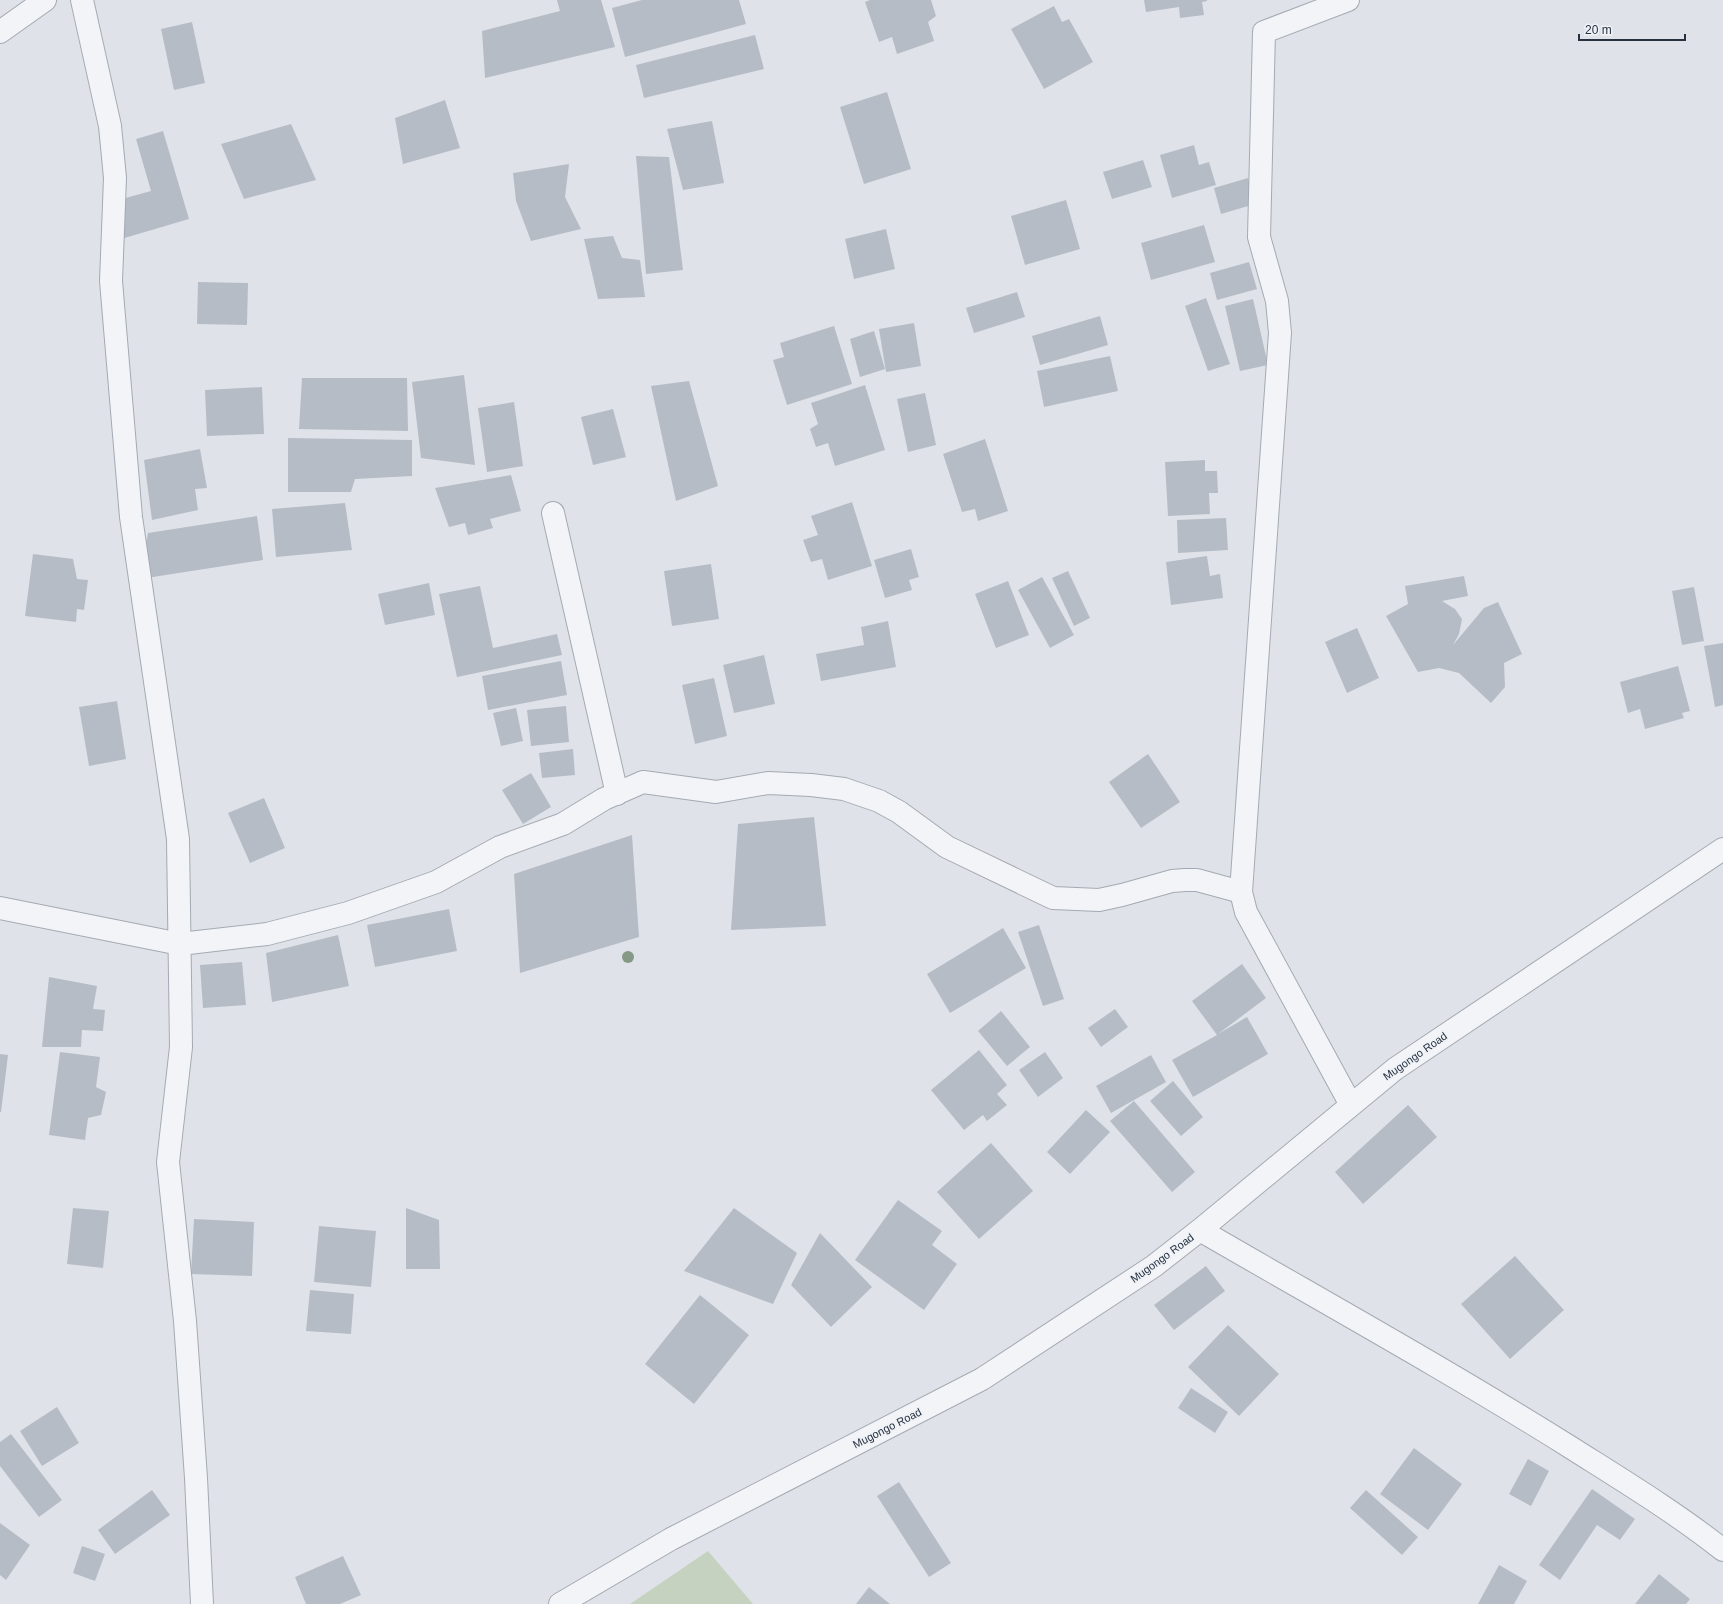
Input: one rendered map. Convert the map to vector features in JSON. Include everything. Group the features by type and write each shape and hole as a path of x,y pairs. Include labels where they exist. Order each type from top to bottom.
{"street":[{"path":"0,32 45,0"},
{"path":"82,0 110,126 115,178 111,281 131,517 178,839 181,1047 168,1162 185,1321 196,1478 202,1604"},
{"path":"1348,0 1264,32 1259,238 1278,301 1280,334 1241,892 1246,912 1351,1105"},
{"path":"553,513 617,794"},
{"path":"0,908 180,944 267,934 348,913 436,882 500,847 563,824 604,799 643,782 716,792 768,783 811,785 844,789 879,801 899,812 947,847 1053,898 1099,900 1172,881 1185,880 1197,880 1241,892"},
{"name":"Mugongo Road","path":"560,1604 671,1540 982,1379 1154,1266 1200,1230 1394,1069 1723,849"},
{"path":"1200,1230 1499,1402 1625,1482 1703,1534 1723,1550"}],"green space":[{"path":"708,1551 753,1604 630,1604"}],"building":[{"path":"557,0 601,0 615,47 485,78 482,31 560,11"},
{"path":"642,0 739,0 746,24 625,57 612,8"},
{"path":"870,0 931,0 936,16 928,22 934,41 897,54 892,37 879,42 865,2"},
{"path":"1144,0 1207,1 1202,2 1204,15 1180,18 1179,7 1146,12"},
{"path":"1054,6 1062,22 1069,19 1093,62 1044,89 1011,29"},
{"path":"192,22 205,83 174,90 161,29"},
{"path":"755,35 764,69 644,98 636,65"},
{"path":"887,92 911,169 864,184 840,107"},
{"path":"445,100 460,148 403,164 395,118"},
{"path":"712,121 724,183 683,190 667,129"},
{"path":"291,124 316,180 244,199 221,144"},
{"path":"163,131 189,219 121,239 122,199 151,191 136,139"},
{"path":"1194,145 1199,165 1209,162 1216,185 1172,198 1160,155"},
{"path":"636,156 669,157 683,270 646,274"},
{"path":"1143,160 1152,187 1112,199 1103,172"},
{"path":"569,164 565,197 581,229 531,241 516,201 513,173"},
{"path":"1248,178 1255,204 1221,214 1214,188"},
{"path":"1066,200 1080,249 1025,265 1011,216"},
{"path":"1204,225 1215,262 1151,280 1141,243"},
{"path":"886,229 895,269 854,279 845,239"},
{"path":"613,236 622,258 640,260 645,297 598,299 584,239"},
{"path":"1249,262 1257,289 1217,300 1210,273"},
{"path":"198,282 248,283 247,325 197,324"},
{"path":"1017,292 1025,317 974,333 966,308"},
{"path":"1206,298 1230,364 1208,371 1185,306"},
{"path":"1253,299 1268,365 1240,371 1225,306"},
{"path":"1100,316 1108,345 1040,365 1032,336"},
{"path":"914,323 921,366 886,372 879,329"},
{"path":"834,326 852,384 787,405 773,360 784,357 780,343"},
{"path":"874,331 885,369 860,377 850,339"},
{"path":"1110,356 1118,391 1044,407 1037,371"},
{"path":"464,375 475,465 421,458 412,382"},
{"path":"302,378 407,378 408,431 299,429"},
{"path":"689,381 718,486 676,501 651,386"},
{"path":"865,385 885,450 835,466 828,443 816,447 810,429 818,424 811,403"},
{"path":"262,387 264,434 207,436 205,390"},
{"path":"925,393 936,445 908,452 897,399"},
{"path":"514,402 523,466 487,472 478,408"},
{"path":"613,409 626,457 593,465 581,417"},
{"path":"288,438 412,440 412,476 355,479 351,492 288,492"},
{"path":"985,439 1008,511 978,521 975,509 962,512 943,454"},
{"path":"200,449 207,488 195,489 198,510 152,520 144,460"},
{"path":"1205,460 1205,471 1217,471 1218,493 1209,493 1210,514 1168,516 1165,462"},
{"path":"511,475 521,511 490,519 493,528 468,535 465,523 449,527 435,488"},
{"path":"852,502 872,566 828,580 822,559 811,562 803,540 818,535 811,516"},
{"path":"345,503 352,550 276,557 272,509"},
{"path":"257,516 263,560 140,579 148,533"},
{"path":"1226,518 1228,550 1178,553 1177,520"},
{"path":"911,549 919,577 909,580 912,590 885,598 874,560"},
{"path":"33,554 73,559 77,579 88,580 84,610 77,609 76,622 25,616"},
{"path":"1207,556 1210,576 1220,574 1223,598 1171,605 1166,562"},
{"path":"711,564 719,619 672,626 664,571"},
{"path":"1068,571 1090,618 1074,626 1052,578"},
{"path":"1464,576 1468,596 1442,601 1455,609 1462,619 1459,634 1453,645 1484,608 1498,602 1522,654 1504,663 1505,687 1491,703 1459,673 1439,668 1418,672 1386,616 1408,604 1405,586"},
{"path":"1042,577 1074,635 1050,648 1018,590"},
{"path":"1008,581 1029,635 996,648 975,594"},
{"path":"429,583 435,615 385,625 378,594"},
{"path":"480,586 493,648 557,634 562,655 457,677 439,594"},
{"path":"1694,587 1704,641 1682,645 1672,591"},
{"path":"888,621 896,667 821,681 816,654 864,645 861,627"},
{"path":"1357,628 1379,678 1347,693 1325,642"},
{"path":"1723,643 1723,705 1715,707 1704,646"},
{"path":"764,655 775,704 734,713 723,665"},
{"path":"561,661 567,695 488,710 482,676"},
{"path":"1678,666 1690,711 1682,713 1684,718 1645,729 1640,709 1628,713 1620,682"},
{"path":"714,678 727,736 695,744 682,685"},
{"path":"117,701 126,759 89,766 79,707"},
{"path":"566,706 569,742 531,746 527,710"},
{"path":"516,708 523,741 501,746 493,713"},
{"path":"573,749 575,775 542,778 539,753"},
{"path":"1148,754 1180,802 1141,828 1109,782"},
{"path":"531,773 551,807 523,824 502,790"},
{"path":"264,798 285,848 250,863 228,813"},
{"path":"814,817 826,926 731,930 738,824"},
{"path":"632,835 639,937 520,973 514,874"},
{"path":"449,909 457,951 375,967 367,925"},
{"path":"1039,925 1064,999 1043,1006 1018,932"},
{"path":"1003,928 1026,968 950,1013 927,974"},
{"path":"338,935 349,986 272,1002 266,953"},
{"path":"242,962 246,1005 203,1008 200,965"},
{"path":"1242,964 1266,998 1218,1034 1247,1017 1268,1054 1193,1097 1172,1060 1217,1035 1192,1001"},
{"path":"49,977 97,986 93,1009 105,1010 103,1031 82,1030 81,1047 42,1047"},
{"path":"1115,1009 1128,1027 1101,1047 1088,1028"},
{"path":"1001,1011 1030,1047 1007,1066 978,1031"},
{"path":"979,1050 1007,1085 997,1094 1007,1105 987,1121 983,1115 964,1130 931,1090"},
{"path":"60,1052 100,1057 96,1087 106,1092 101,1115 88,1118 85,1140 49,1135"},
{"path":"1045,1052 1063,1078 1038,1097 1019,1070"},
{"path":"0,1054 8,1055 1,1112 0,1112"},
{"path":"1151,1055 1166,1082 1111,1113 1096,1086"},
{"path":"1173,1081 1203,1117 1181,1136 1150,1101"},
{"path":"1134,1101 1195,1172 1172,1192 1110,1121"},
{"path":"1408,1105 1437,1137 1363,1204 1335,1172"},
{"path":"1086,1110 1110,1132 1070,1174 1047,1152"},
{"path":"991,1143 1033,1191 979,1239 937,1192"},
{"path":"898,1200 942,1231 932,1245 957,1264 924,1310 855,1260"},
{"path":"73,1208 109,1211 103,1268 67,1264"},
{"path":"406,1208 439,1220 440,1269 406,1269"},
{"path":"734,1208 797,1253 773,1304 684,1271"},
{"path":"194,1219 254,1222 252,1276 191,1274"},
{"path":"319,1226 376,1231 371,1287 314,1282"},
{"path":"820,1233 872,1287 831,1327 791,1285"},
{"path":"1515,1256 1564,1310 1510,1359 1461,1304"},
{"path":"1206,1266 1225,1291 1174,1330 1154,1305"},
{"path":"310,1290 354,1294 351,1334 306,1331"},
{"path":"700,1295 749,1335 694,1404 645,1364"},
{"path":"1228,1325 1279,1374 1239,1416 1188,1367"},
{"path":"1191,1388 1228,1412 1215,1433 1178,1408"},
{"path":"57,1407 79,1443 42,1466 20,1431"},
{"path":"11,1434 62,1500 39,1517 0,1466 0,1442"},
{"path":"1414,1448 1462,1484 1428,1530 1380,1494"},
{"path":"1528,1459 1549,1471 1531,1506 1509,1494"},
{"path":"899,1482 951,1563 929,1577 877,1496"},
{"path":"1592,1489 1635,1519 1620,1540 1597,1525 1560,1580 1539,1565"},
{"path":"152,1490 170,1515 115,1554 98,1530"},
{"path":"1366,1490 1418,1537 1402,1555 1350,1508"},
{"path":"0,1523 30,1545 6,1580 0,1575"},
{"path":"82,1546 105,1554 95,1581 73,1573"},
{"path":"343,1556 361,1595 340,1604 306,1604 295,1577"},
{"path":"1499,1565 1527,1581 1514,1604 1478,1604"},
{"path":"1659,1574 1690,1599 1686,1604 1635,1604"},
{"path":"869,1587 890,1604 856,1604"}]}
